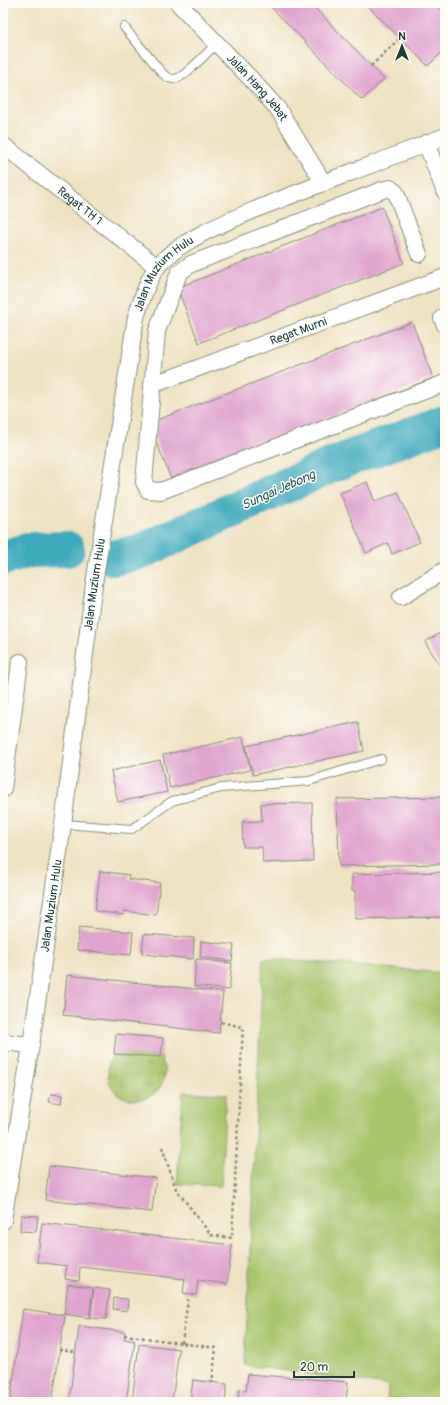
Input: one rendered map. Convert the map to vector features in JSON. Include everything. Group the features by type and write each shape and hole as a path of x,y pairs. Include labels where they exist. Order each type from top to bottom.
{"street":[{"name":"Jalan Hang Jebat","path":"178,3 278,109 322,182"},
{"name":"Jalan Muzium Hulu","path":"3,1221 64,824 94,584 135,325 146,288 157,267 185,243 220,225 322,182 445,136"},
{"path":"426,143 445,192"},
{"name":"Regat TH 1","path":"3,145 157,267"},
{"path":"419,254 396,193 390,188 191,264 179,273 157,331 144,482 148,490 161,491 445,383"},
{"name":"Regat Murni","path":"152,385 445,277"},
{"path":"401,597 445,570"},
{"path":"3,789 20,662"},
{"path":"3,1042 31,1045"}],"lane":[{"path":"124,28 163,74 175,79 183,75 217,43"},
{"path":"64,824 132,829 172,801 221,788 308,781 381,759"}],"path":[{"path":"371,66 400,38"},
{"path":"162,1147 176,1189 211,1235 232,1238 243,1027 220,1022"},
{"path":"182,1343 188,1299"},
{"path":"124,1335 216,1348 212,1383"},
{"path":"60,1350 76,1352"}],"green space":[{"path":"263,958 445,973 445,1402 387,1402 388,1385 245,1365"},
{"path":"114,1054 161,1057 165,1072 160,1088 151,1096 142,1099 134,1100 118,1094 112,1088 109,1081 108,1071"},
{"path":"183,1092 226,1094 221,1186 177,1184"}],"building":[{"path":"267,3 310,3 384,79 362,100"},
{"path":"365,3 435,3 445,13 445,49 428,66"},
{"path":"382,207 404,263 199,343 177,288"},
{"path":"412,322 433,378 171,479 149,423"},
{"path":"367,482 375,502 398,492 420,542 392,554 388,543 366,553 340,493"},
{"path":"445,630 445,673 425,642"},
{"path":"358,722 364,751 253,775 246,746"},
{"path":"243,737 250,770 170,788 163,755"},
{"path":"160,760 167,792 118,802 111,771"},
{"path":"445,797 445,864 339,866 337,799"},
{"path":"312,803 313,861 263,863 262,847 243,847 242,822 262,821 261,804"},
{"path":"100,871 129,875 128,879 160,883 156,915 124,911 124,915 95,911"},
{"path":"445,872 444,917 355,919 355,891 352,891 352,874"},
{"path":"79,927 133,932 131,955 77,950"},
{"path":"144,934 194,938 193,959 142,954"},
{"path":"201,941 234,945 232,961 200,957"},
{"path":"196,959 232,963 229,990 194,986"},
{"path":"67,975 223,992 219,1033 63,1015"},
{"path":"116,1034 163,1038 161,1057 114,1054"},
{"path":"51,1094 62,1095 61,1104 49,1102"},
{"path":"49,1166 156,1178 152,1212 45,1200"},
{"path":"21,1215 38,1216 36,1232 20,1231"},
{"path":"42,1223 232,1245 227,1284 198,1280 196,1295 183,1293 185,1279 80,1267 79,1281 65,1279 67,1266 37,1262"},
{"path":"68,1284 93,1288 89,1318 64,1314"},
{"path":"94,1288 110,1290 106,1319 90,1318"},
{"path":"114,1298 128,1299 127,1311 113,1309"},
{"path":"23,1309 65,1315 52,1402 10,1402"},
{"path":"79,1326 125,1332 124,1339 135,1341 126,1402 69,1402"},
{"path":"139,1344 179,1349 172,1402 132,1402"},
{"path":"248,1374 348,1382 346,1402 238,1402 239,1390 246,1391"},
{"path":"193,1380 227,1384 225,1402 190,1402"}],"waterway":[{"name":"Sungai Jebong","path":"113,558 142,551 334,464 445,423"},
{"name":"Sungai Jebong","path":"3,558 30,550 67,549"}]}
